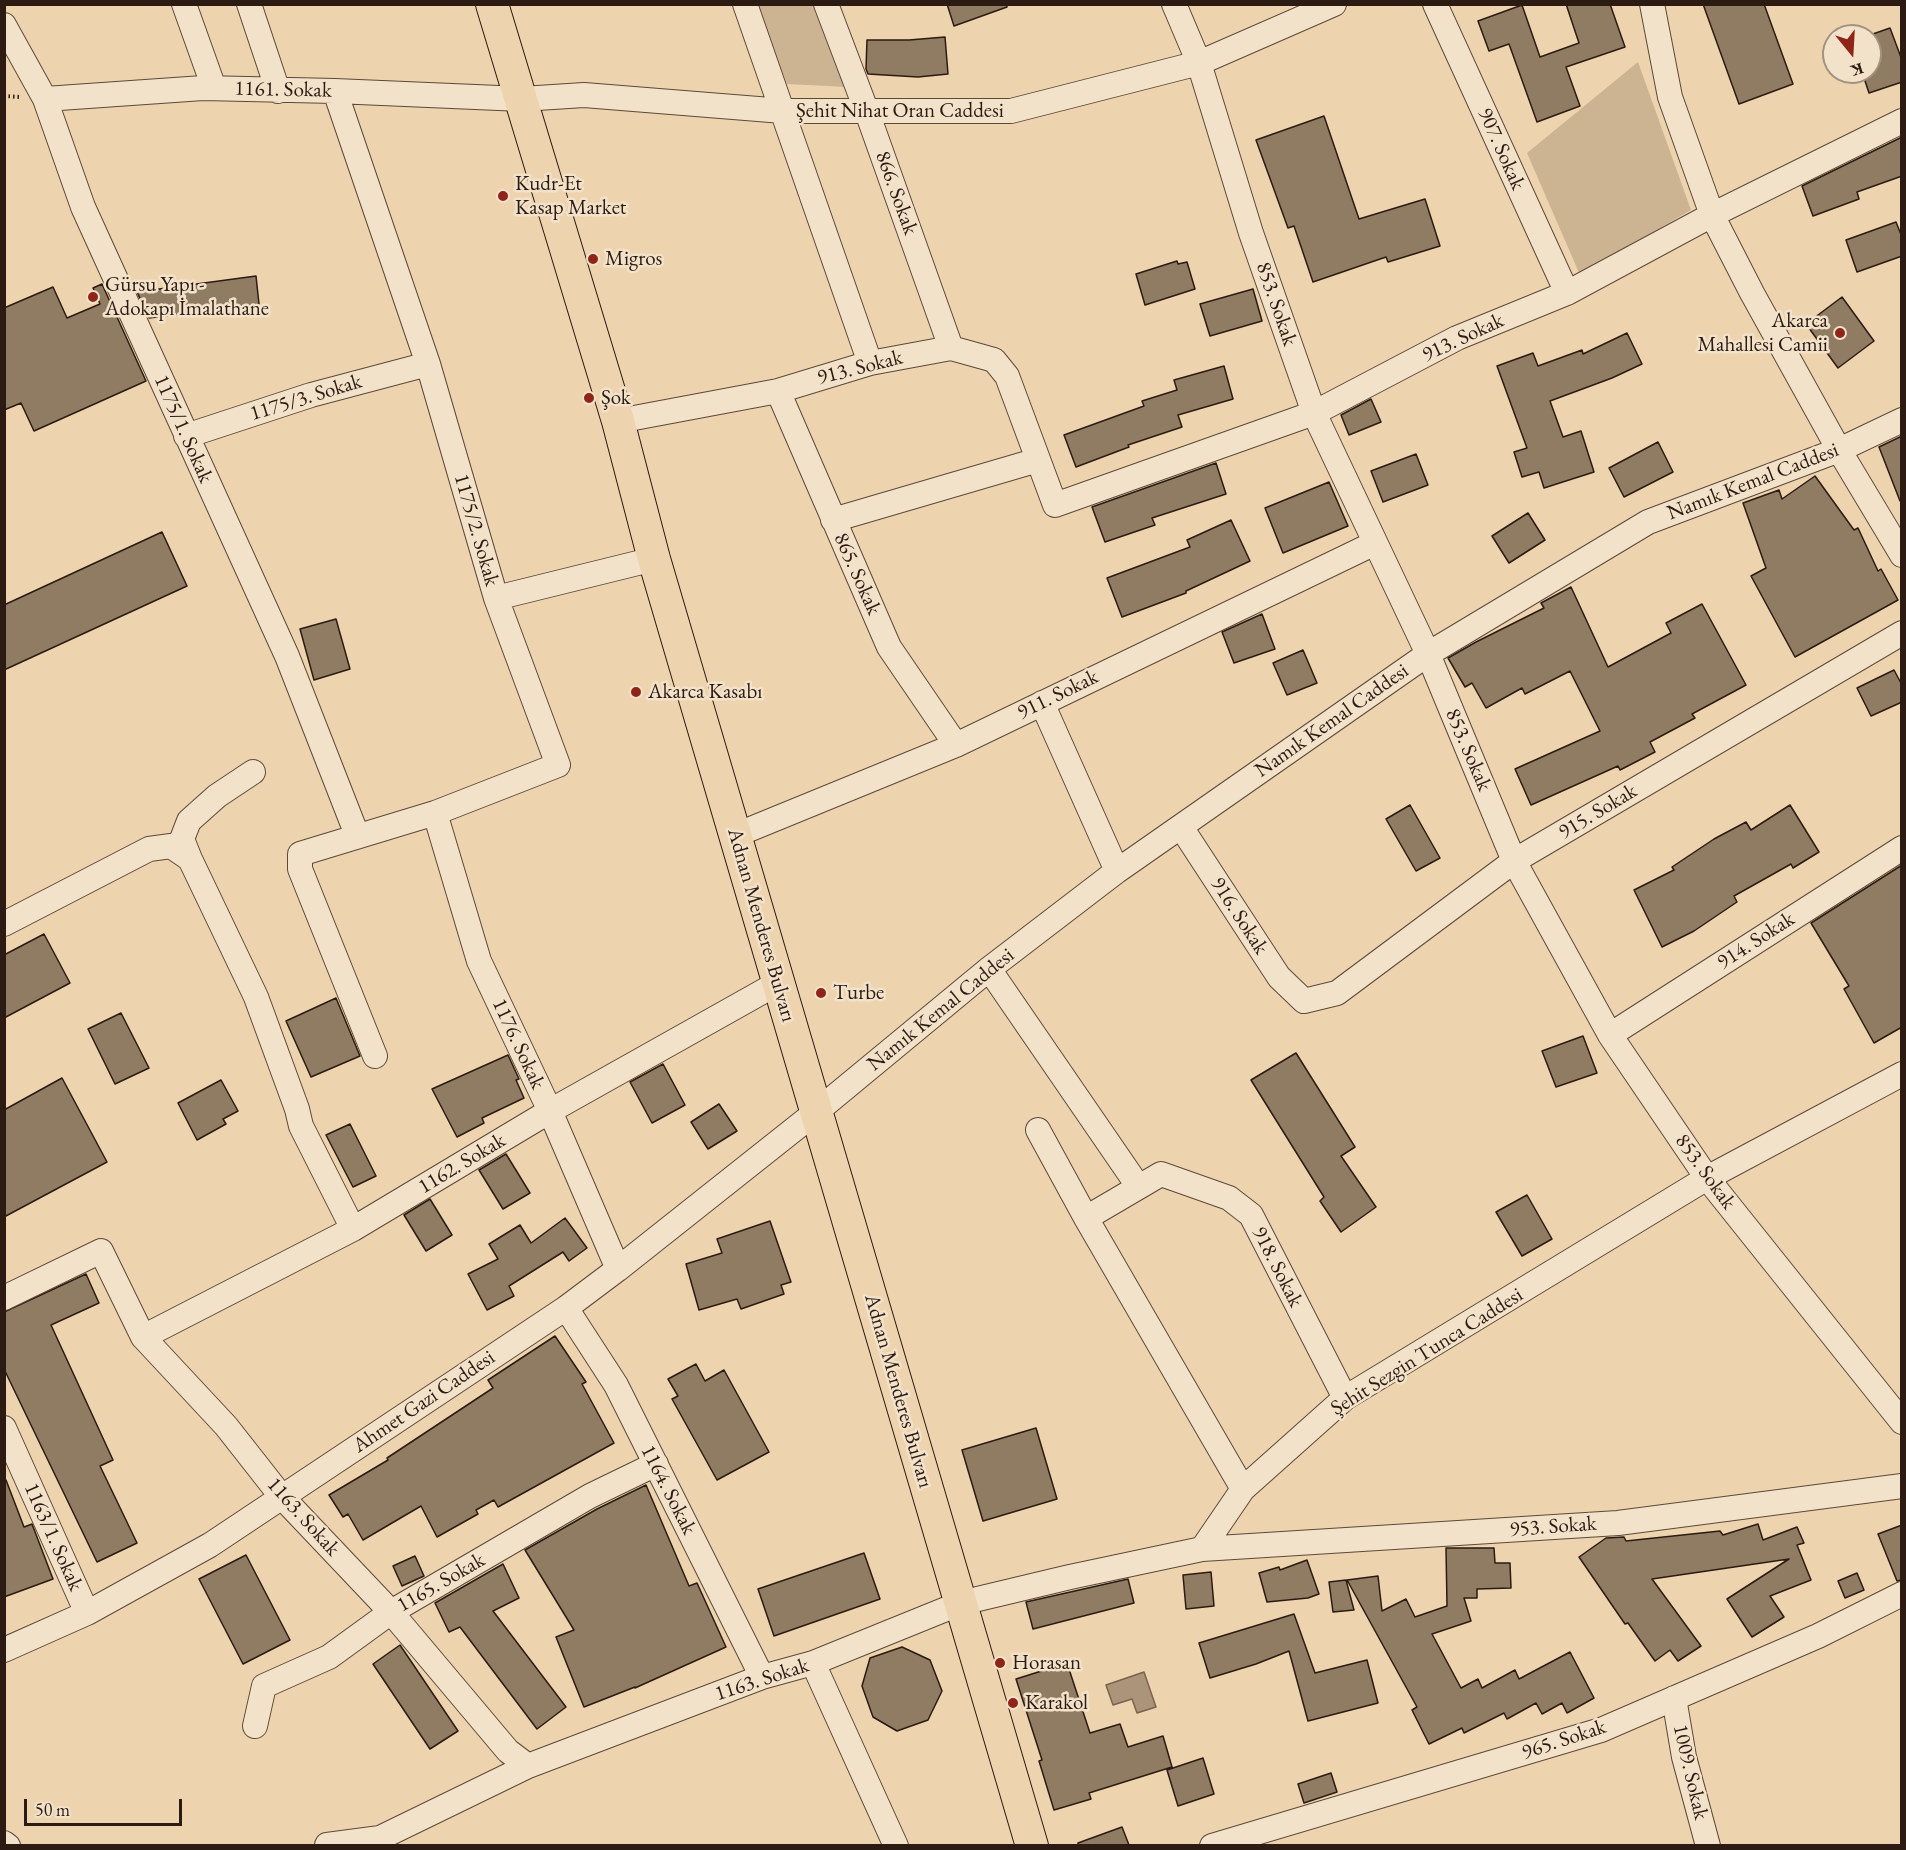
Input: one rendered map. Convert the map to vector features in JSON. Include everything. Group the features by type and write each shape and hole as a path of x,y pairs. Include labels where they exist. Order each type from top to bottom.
{"main road":[{"name":"Adnan Menderes Bulvarı","path":"492,4 618,422 654,560 1032,1845"}],"street":[{"path":"184,4 214,88"},
{"path":"249,4 278,91"},
{"path":"745,4 870,363"},
{"name":"866. Sokak","path":"826,4 951,348"},
{"name":"853. Sokak","path":"1173,4 1199,63 1251,234 1314,413 1428,654 1514,861 1610,1035 1707,1178 1902,1422"},
{"name":"Şehit Nihat Oran Caddesi","path":"522,99 584,95 783,111 1011,111 1199,63 1334,4"},
{"name":"907. Sokak","path":"1435,4 1567,293"},
{"path":"1652,4 1670,98 1712,215 1752,293 1839,450 1902,555"},
{"name":"1175/1. Sokak","path":"4,25 45,99 83,207 287,656 357,835"},
{"name":"1161. Sokak","path":"45,99 214,88 522,99"},
{"name":"1175/2. Sokak","path":"335,91 428,364 496,598 558,765 435,813 300,854 300,869 375,1056"},
{"name":"913. Sokak","path":"618,422 778,390 870,363 951,348 994,360 1007,376 1055,505 1314,413 1457,338 1567,293 1712,215 1902,121"},
{"name":"1175/3. Sokak","path":"186,436 311,395 428,364"},
{"name":"865. Sokak","path":"778,390 889,647 956,745"},
{"name":"Namık Kemal Caddesi","path":"816,1112 989,969 1117,871 1428,654 1648,522 1839,450 1902,420"},
{"path":"833,520 1038,460"},
{"name":"911. Sokak","path":"736,835 956,745 1375,543"},
{"path":"496,598 654,560"},
{"name":"915. Sokak","path":"1304,1001 1337,993 1514,861 1902,633"},
{"path":"1042,703 1117,871"},
{"path":"253,772 217,796 189,820 182,839 256,997 297,1109 301,1126 353,1229"},
{"name":"1176. Sokak","path":"435,813 479,960 550,1111 618,1269"},
{"name":"916. Sokak","path":"1181,827 1279,977 1304,1001"},
{"path":"4,924 149,849 171,846 190,859"},
{"name":"914. Sokak","path":"1610,1035 1902,848"},
{"path":"989,969 1138,1186"},
{"name":"1162. Sokak","path":"143,1337 353,1229 550,1111 778,983"},
{"name":"Şehit Sezgin Tunca Caddesi","path":"1202,1550 1243,1489 1345,1398 1707,1178 1902,1074"},
{"name":"Ahmet Gazi Caddesi","path":"4,1650 87,1614 210,1545 566,1308 816,1112"},
{"path":"1038,1130 1086,1218 1243,1489"},
{"name":"918. Sokak","path":"1086,1218 1161,1174 1229,1198 1251,1215 1345,1398"},
{"name":"1163. Sokak","path":"4,1298 101,1251 143,1337 226,1426 281,1496 391,1612 508,1751 528,1766"},
{"name":"1164. Sokak","path":"566,1308 616,1385 762,1677"},
{"name":"1163/1. Sokak","path":"4,1428 87,1614"},
{"name":"1165. Sokak","path":"255,1726 264,1686 329,1657 391,1612 590,1496 656,1464"},
{"name":"953. Sokak","path":"1202,1550 1618,1523 1902,1486"},
{"path":"961,1603 1202,1550"},
{"name":"965. Sokak","path":"1212,1845 1601,1730 1818,1636 1902,1594"},
{"name":"1163. Sokak","path":"327,1845 380,1838 528,1766 762,1677 813,1663 961,1603"},
{"path":"813,1663 896,1845"},
{"name":"1009. Sokak","path":"1674,1698 1684,1757 1708,1845"}],"shaded area":[{"path":"756,5 817,5 847,87 787,84"},
{"path":"1638,62 1691,210 1580,275 1527,153"},
{"path":"1144,1672 1156,1707 1137,1713 1132,1699 1113,1705 1106,1685"}],"building":[{"path":"947,4 1006,4 1007,7 954,26"},
{"path":"1566,4 1610,4 1625,47 1566,67 1580,106 1537,122 1509,44 1489,51 1478,21 1522,5 1540,57 1579,43"},
{"path":"1703,4 1764,4 1793,84 1739,104"},
{"path":"1890,28 1902,60 1902,82 1869,93 1866,84 1882,84 1882,31"},
{"path":"945,37 948,74 918,77 868,74 866,69 867,40"},
{"path":"1324,116 1359,219 1425,199 1440,246 1388,262 1386,257 1313,282 1294,226 1288,228 1256,140"},
{"path":"1902,137 1902,176 1857,192 1859,199 1813,216 1802,186"},
{"path":"1896,222 1902,237 1902,256 1857,272 1846,240"},
{"path":"1177,261 1178,264 1187,262 1195,289 1145,305 1136,274"},
{"path":"256,276 259,304 149,318 137,292"},
{"path":"102,284 146,381 34,431 21,403 4,410 4,308 53,287 67,318 100,304 93,288"},
{"path":"1253,289 1262,321 1210,336 1200,304"},
{"name":"Akarca Mahallesi Camii","path":"1842,297 1874,341 1838,368 1806,324"},
{"path":"1627,333 1642,364 1550,401 1563,437 1581,431 1594,472 1544,488 1539,472 1522,477 1514,452 1527,448 1497,366 1533,353 1538,366 1582,350 1583,354"},
{"path":"1224,366 1233,399 1178,415 1182,427 1128,445 1129,447 1076,467 1064,435 1144,406 1142,401 1177,390 1174,380"},
{"path":"1371,399 1381,422 1349,435 1341,415"},
{"path":"1902,436 1902,501 1900,501 1879,447"},
{"path":"1658,442 1673,472 1624,497 1609,468"},
{"path":"1416,454 1428,485 1383,502 1371,471"},
{"path":"1216,463 1226,494 1152,518 1155,525 1105,542 1092,507"},
{"path":"1815,476 1854,530 1858,528 1878,571 1881,569 1898,600 1795,657 1751,576 1766,568 1743,503 1779,490 1782,499"},
{"path":"1329,482 1348,526 1283,553 1265,508"},
{"path":"1528,513 1545,540 1509,563 1492,536"},
{"path":"1231,520 1250,561 1186,593 1122,617 1107,578 1190,547 1187,540"},
{"path":"162,532 187,586 4,670 4,605"},
{"path":"1571,587 1608,667 1671,633 1666,623 1702,604 1746,685 1692,714 1695,718 1650,742 1655,752 1620,770 1618,766 1531,805 1515,769 1600,731 1570,671 1525,694 1522,688 1486,708 1472,683 1465,687 1448,658 1544,608 1541,603"},
{"path":"1262,614 1275,649 1234,663 1222,632"},
{"path":"336,619 350,669 314,680 300,629"},
{"path":"1303,650 1317,683 1287,695 1273,663"},
{"path":"1894,670 1902,685 1902,702 1871,716 1857,688"},
{"path":"1410,805 1440,858 1416,871 1386,819"},
{"path":"1790,805 1819,852 1793,868 1791,864 1734,896 1737,902 1694,931 1662,947 1634,890 1674,870 1672,867 1714,839 1746,822 1751,830"},
{"path":"1902,865 1902,1027 1874,1043 1844,989 1849,986 1811,923"},
{"path":"44,934 70,983 4,1018 4,955"},
{"path":"336,998 360,1056 311,1077 286,1021"},
{"path":"121,1013 149,1068 115,1084 88,1029"},
{"path":"1583,1036 1597,1073 1556,1087 1542,1051"},
{"path":"1296,1053 1355,1147 1341,1156 1376,1207 1341,1232 1320,1201 1324,1197 1251,1080"},
{"path":"508,1055 519,1079 516,1080 524,1098 482,1118 484,1123 457,1137 432,1089"},
{"path":"663,1064 685,1105 652,1123 630,1082"},
{"path":"62,1078 107,1162 4,1217 4,1110"},
{"path":"221,1080 238,1111 223,1119 226,1124 197,1140 178,1103"},
{"path":"719,1104 737,1131 708,1149 691,1122"},
{"path":"350,1124 376,1176 353,1187 326,1135"},
{"path":"506,1154 530,1193 503,1209 479,1170"},
{"path":"1527,1195 1552,1239 1522,1256 1496,1212"},
{"path":"430,1199 452,1235 426,1251 404,1215"},
{"path":"565,1218 587,1248 569,1261 563,1252 509,1286 514,1296 487,1310 468,1274 498,1259 489,1244 520,1225 531,1243"},
{"path":"770,1221 791,1282 781,1285 784,1294 741,1309 737,1299 699,1310 686,1264 722,1253 717,1239"},
{"path":"86,1274 99,1303 51,1325 113,1460 100,1466 137,1543 97,1562 4,1369 4,1312"},
{"path":"555,1336 586,1382 582,1384 614,1443 498,1507 494,1500 476,1510 478,1514 437,1537 421,1506 363,1540 348,1514 343,1517 329,1495 388,1460 387,1458 493,1388 488,1380"},
{"path":"696,1364 705,1381 724,1370 769,1452 717,1480 672,1399 678,1396 668,1379"},
{"path":"1036,1428 1057,1499 983,1521 962,1450"},
{"path":"6,1480 24,1527 32,1524 53,1579 4,1597 4,1481"},
{"path":"646,1485 689,1586 697,1583 726,1647 635,1688 584,1707 556,1637 574,1630 525,1550 597,1509"},
{"path":"1758,1524 1763,1540 1797,1527 1804,1543 1797,1545 1811,1580 1770,1596 1784,1617 1752,1637 1727,1599 1789,1559 1652,1579 1701,1646 1678,1661 1670,1650 1655,1661 1628,1623 1625,1624 1579,1557 1606,1538 1624,1537 1626,1541 1720,1531 1723,1535"},
{"path":"1902,1525 1902,1580 1897,1581 1878,1534"},
{"path":"1446,1548 1494,1548 1495,1563 1510,1563 1511,1588 1477,1589 1477,1598 1464,1598 1471,1621 1432,1634 1461,1688 1478,1679 1482,1688 1515,1670 1519,1679 1570,1652 1594,1698 1567,1713 1562,1703 1542,1714 1536,1703 1507,1719 1504,1713 1464,1733 1462,1728 1429,1744 1412,1710 1417,1707 1347,1580 1378,1576 1382,1611 1406,1599 1415,1617 1447,1606"},
{"path":"864,1553 880,1599 774,1636 758,1589"},
{"path":"246,1555 290,1640 243,1664 199,1579"},
{"path":"415,1556 424,1576 402,1586 393,1566"},
{"path":"1307,1560 1319,1594 1308,1598 1267,1602 1259,1573 1279,1567 1280,1570"},
{"path":"503,1564 519,1598 493,1611 566,1707 537,1729 460,1627 449,1632 435,1603"},
{"path":"1211,1572 1214,1606 1186,1609 1183,1575"},
{"path":"1857,1573 1864,1590 1845,1598 1838,1581"},
{"path":"1128,1579 1134,1603 1033,1629 1026,1602"},
{"path":"1346,1580 1354,1610 1333,1612 1329,1582"},
{"path":"1294,1614 1315,1673 1367,1660 1378,1703 1308,1721 1289,1651 1210,1678 1199,1643"},
{"path":"400,1645 458,1731 430,1749 373,1664"},
{"path":"902,1647 930,1660 942,1691 928,1720 897,1731 873,1717 862,1686 870,1658"},
{"path":"1067,1663 1090,1733 1120,1724 1128,1747 1163,1736 1172,1767 1089,1793 1091,1799 1054,1810 1039,1761 1042,1760 1016,1679"},
{"path":"1203,1758 1214,1794 1178,1806 1167,1770"},
{"path":"1331,1773 1337,1792 1304,1803 1298,1784"},
{"path":"1122,1827 1129,1845 1078,1845 1078,1843"}],"place":[{"name":"Kudr-Et Kasap Market","path":"503,196"},
{"name":"Migros","path":"593,259"},
{"name":"Gürsu Yapı - Adokapı İmalathane","path":"93,297"},
{"name":"Akarca Mahallesi Camii","path":"1840,333"},
{"name":"Şok","path":"589,398"},
{"name":"Akarca Kasabı","path":"636,692"},
{"name":"Turbe","path":"821,993"},
{"name":"Horasan","path":"1000,1663"},
{"name":"Karakol","path":"1013,1703"}]}
